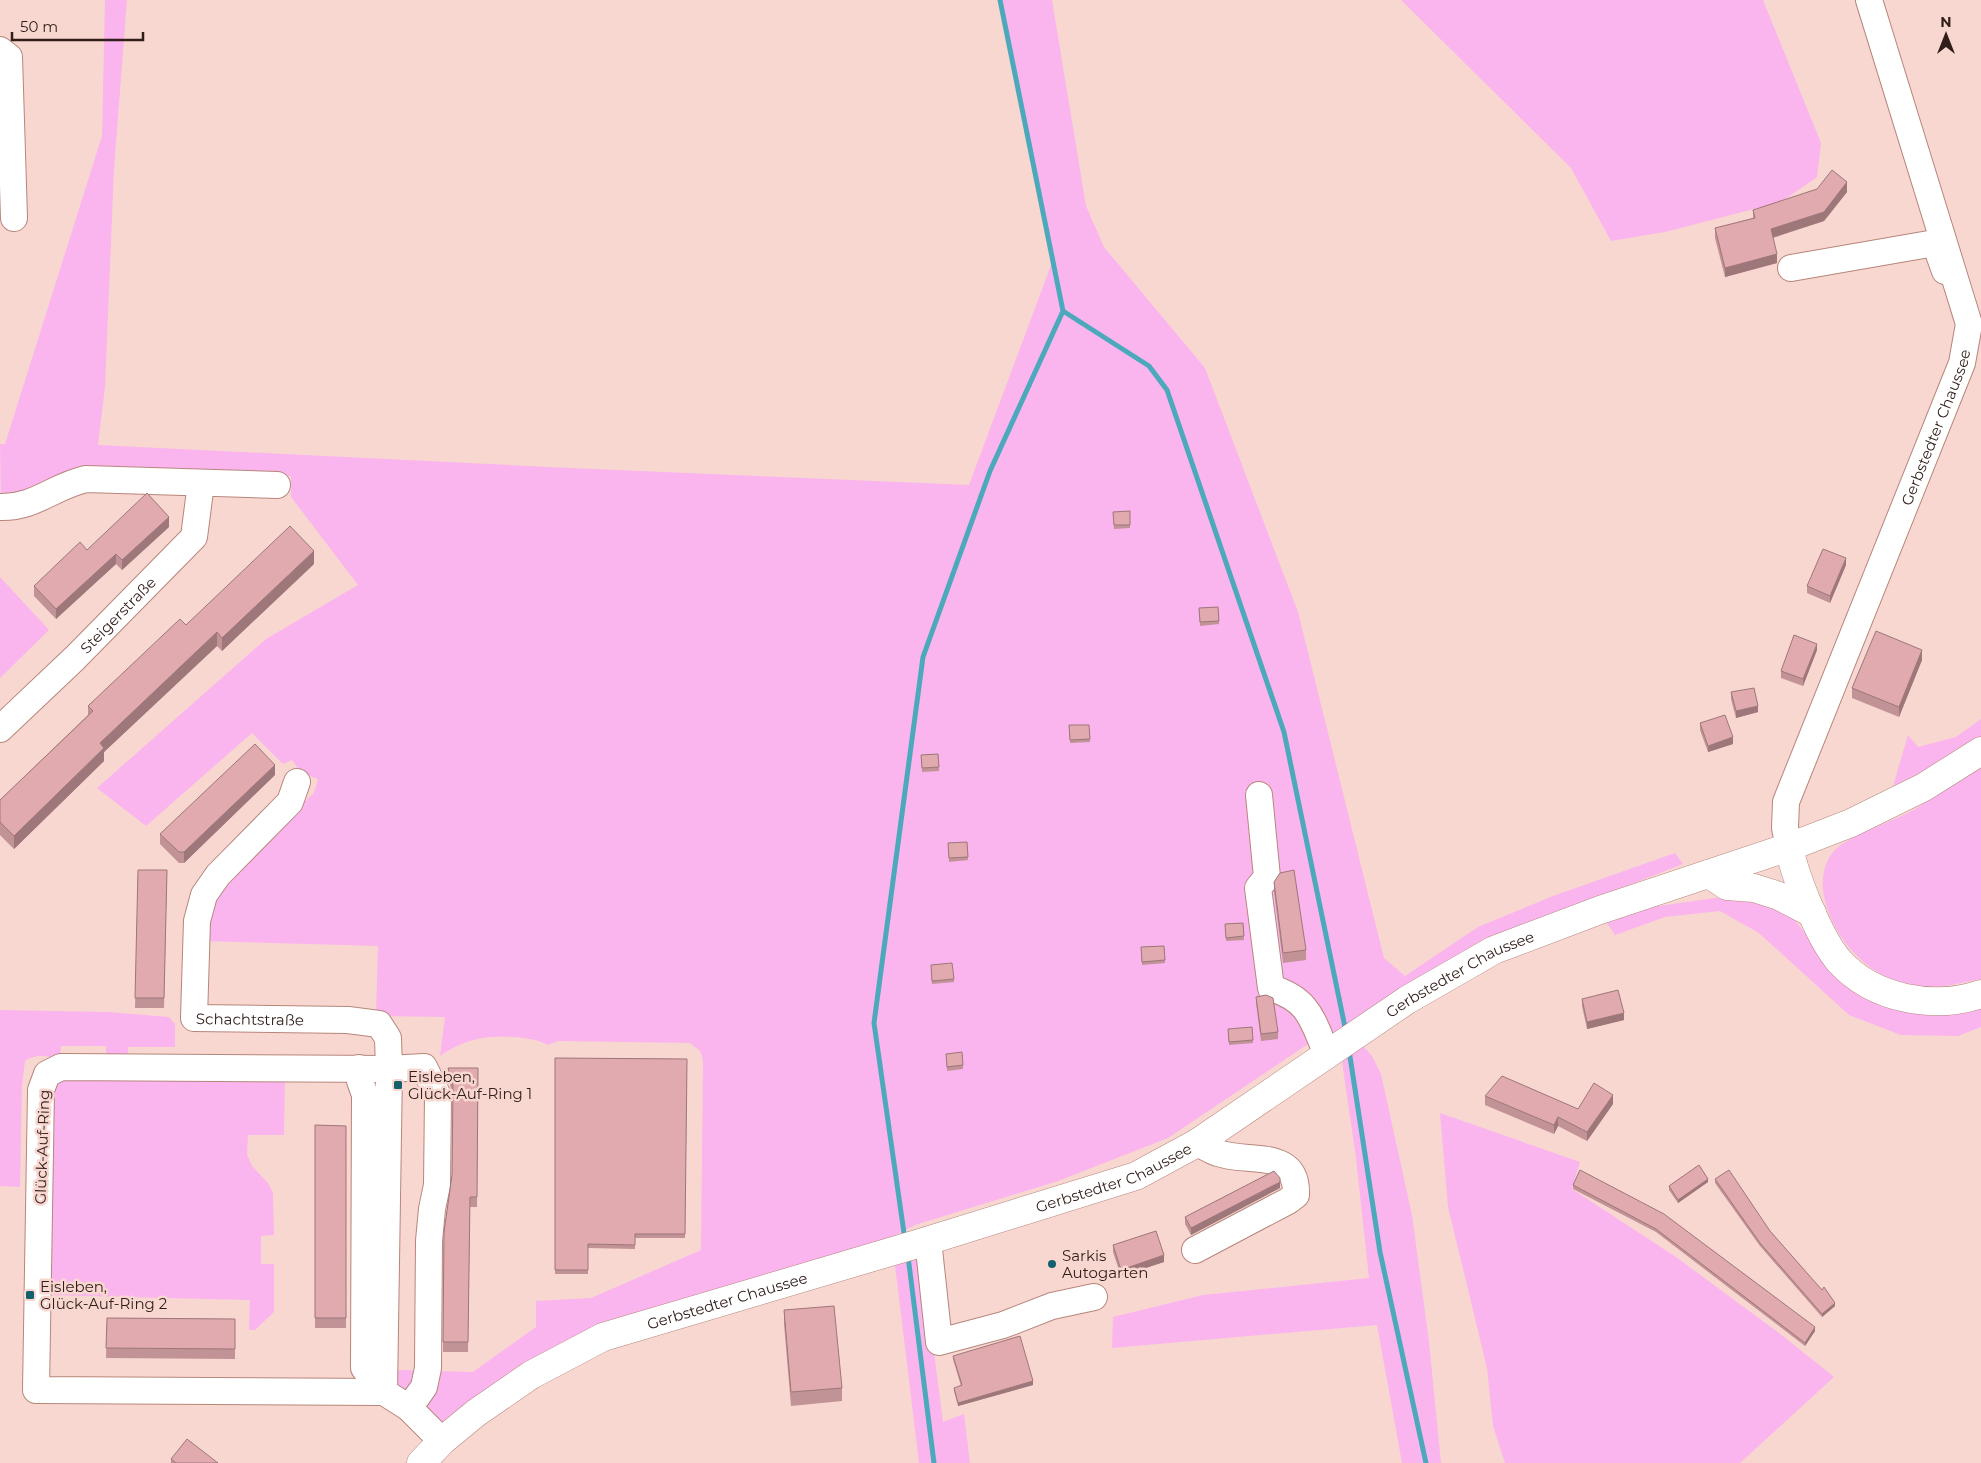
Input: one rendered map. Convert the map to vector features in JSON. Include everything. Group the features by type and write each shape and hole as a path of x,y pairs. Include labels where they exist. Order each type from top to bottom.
{"main road":[{"name":"Gerbstedter Chaussee","path":"420,1463 442,1441 476,1413 531,1375 603,1337 913,1245 1136,1176 1197,1142 1434,982 1494,950 1600,910 1789,847 1851,824 1924,787 1981,751"},
{"path":"1789,847 1793,866 1812,913 1838,960 1853,974 1875,988 1903,998 1943,1002 1965,1000 1981,994"},
{"path":"1709,874 1726,886 1754,888 1779,896 1812,913"}],"street":[{"name":"Gerbstedter Chaussee","path":"1789,847 1785,828 1786,802 1962,363 1969,324 1869,0"},
{"path":"0,50 9,57 14,218"},
{"path":"1792,268 1930,244 1937,250 1951,290 1969,324"},
{"path":"0,507 17,508 71,482 86,479 277,485"},
{"name":"Steigerstraße","path":"0,729 75,658 194,537 201,483"},
{"name":"Schachtstraße","path":"297,782 290,802 219,874 204,895 197,921 194,1018 348,1020 379,1024 388,1038 389,1068"},
{"path":"1259,795 1267,877 1258,888 1271,988 1289,994 1307,1009 1342,1045"},
{"name":"Glück-Auf-Ring","path":"384,1392 36,1390 41,1090 47,1074 61,1067 424,1067 434,1084 438,1096 438,1185 431,1214 429,1241 427,1379 409,1408"},
{"path":"359,1068 360,1081 365,1095 364,1368 384,1392 409,1408 442,1441"},
{"path":"384,1392 389,1068"},
{"path":"1195,1250 1296,1195 1296,1181 1285,1165 1263,1159 1218,1154 1197,1142"},
{"path":"913,1245 939,1342 1003,1325 1052,1306 1094,1297"}],"shaded area":[{"path":"105,0 127,0 114,169 105,387 98,445 969,485 1054,257 1000,0 1052,0 1086,206 1104,247 1205,368 1298,612 1384,958 1405,976 1478,927 1553,896 1675,853 1683,864 1524,926 1330,1040 1323,1034 1168,1138 1058,1181 915,1225 894,1236 895,1240 760,1279 441,1425 402,1391 394,1377 399,1370 473,1372 536,1327 536,1301 591,1298 701,1250 703,1060 700,1051 690,1043 558,1041 548,1045 526,1038 507,1037 472,1040 440,1056 445,1017 376,1016 378,946 202,941 206,910 234,865 314,793 318,779 301,773 292,760 283,764 252,733 146,826 97,788 266,639 358,585 291,497 291,476 76,471 31,495 1,500 0,444 5,444 102,136"},
{"path":"1401,0 1763,0 1821,143 1817,177 1781,202 1665,232 1611,241 1571,168"},
{"path":"0,577 49,630 0,678"},
{"path":"1981,719 1981,739 1967,750 1893,786 1908,735 1918,747 1956,737"},
{"path":"1981,765 1981,979 1927,988 1910,986 1894,981 1864,963 1841,937 1827,907 1823,890 1823,875 1826,865 1831,855 1840,845 1915,809"},
{"path":"1729,896 1786,909 1842,980 1881,1006 1931,1016 1981,1008 1981,1027 1958,1036 1901,1035 1849,1015 1759,933 1720,911 1665,917 1615,935 1605,920 1645,908"},
{"path":"0,1010 108,1012 169,1017 175,1024 175,1047 128,1047 128,1061 106,1061 106,1046 61,1046 60,1061 42,1056 33,1057 25,1061 22,1085 20,1187 0,1186"},
{"path":"1363,1046 1372,1056 1381,1074 1412,1215 1429,1342 1441,1463 1402,1463 1377,1325 1112,1348 1113,1317 1203,1295 1369,1278 1356,1158 1342,1062"},
{"path":"285,1073 284,1135 248,1135 247,1154 252,1166 268,1183 273,1193 274,1235 261,1236 261,1264 274,1264 274,1312 255,1330 249,1330 250,1300 44,1295 47,1105 57,1077"},
{"path":"1440,1113 1580,1162 1572,1189 1676,1257 1779,1333 1834,1377 1740,1463 1505,1463 1493,1426 1487,1368 1448,1207"},
{"path":"922,1258 943,1422 964,1414 970,1463 919,1463 895,1265"}],"building":[{"path":"1832,170 1847,182 1824,212 1771,229 1777,254 1725,268 1715,228 1755,218 1753,210 1817,189"},
{"path":"147,493 169,517 122,560 116,554 56,609 34,586 80,542 87,550"},
{"path":"1130,511 1130,525 1114,525 1113,512"},
{"path":"290,526 314,551 222,638 217,632 100,743 104,748 14,836 0,822 0,800 93,711 88,706 180,619 186,625"},
{"path":"1823,549 1846,558 1830,596 1807,586"},
{"path":"1218,607 1219,621 1200,622 1199,608"},
{"path":"1876,631 1922,650 1899,707 1852,688"},
{"path":"1794,635 1817,644 1803,679 1781,671"},
{"path":"1754,688 1758,706 1736,711 1731,692"},
{"path":"1725,715 1733,737 1708,746 1700,723"},
{"path":"1069,725 1089,725 1090,739 1070,740"},
{"path":"255,744 275,765 184,852 179,852 160,834"},
{"path":"938,754 939,767 922,768 921,755"},
{"path":"967,842 968,857 949,858 948,843"},
{"path":"138,870 167,870 164,998 135,998"},
{"path":"1294,870 1306,950 1283,953 1274,882 1280,873"},
{"path":"1243,923 1244,936 1226,938 1225,924"},
{"path":"1164,946 1165,960 1142,962 1141,947"},
{"path":"952,963 954,979 932,981 931,965"},
{"path":"1618,990 1624,1013 1587,1022 1582,999"},
{"path":"1266,995 1273,998 1278,1032 1261,1034 1256,997"},
{"path":"1252,1027 1253,1040 1229,1042 1228,1029"},
{"path":"962,1052 963,1065 947,1067 946,1054"},
{"path":"555,1058 687,1059 685,1234 635,1234 635,1245 588,1244 588,1270 555,1270"},
{"path":"448,1068 478,1068 477,1197 470,1197 468,1342 443,1342 444,1232 452,1175 453,1086"},
{"path":"1502,1076 1578,1109 1594,1083 1613,1095 1587,1132 1558,1117 1554,1125 1485,1096"},
{"path":"315,1125 346,1126 346,1318 315,1318"},
{"path":"1699,1165 1708,1179 1678,1200 1669,1186"},
{"path":"1580,1170 1664,1214 1815,1327 1805,1343 1656,1229 1573,1185"},
{"path":"1729,1170 1770,1231 1822,1290 1824,1287 1835,1303 1822,1314 1760,1243 1715,1179"},
{"path":"1274,1171 1280,1178 1280,1182 1191,1228 1185,1217"},
{"path":"1156,1231 1164,1255 1121,1270 1113,1245"},
{"path":"834,1306 842,1388 791,1392 784,1310"},
{"path":"107,1318 235,1319 235,1349 106,1348"},
{"path":"1020,1336 1033,1381 958,1403 954,1388 962,1385 953,1356"},
{"path":"187,1439 218,1463 176,1463 171,1459"}],"waterway":[{"path":"1000,0 1063,311 1149,366 1167,390 1284,732 1346,1032"},
{"path":"905,1240 874,1023 923,657 990,471 1063,311"},
{"path":"1349,1050 1380,1252 1426,1463"},
{"path":"908,1256 934,1463"}],"place":[{"name":"Eisleben, Glück-Auf-Ring 1","path":"398,1085"},
{"name":"Sarkis Autogarten","path":"1052,1264"},
{"name":"Eisleben, Glück-Auf-Ring 2","path":"30,1295"}]}
